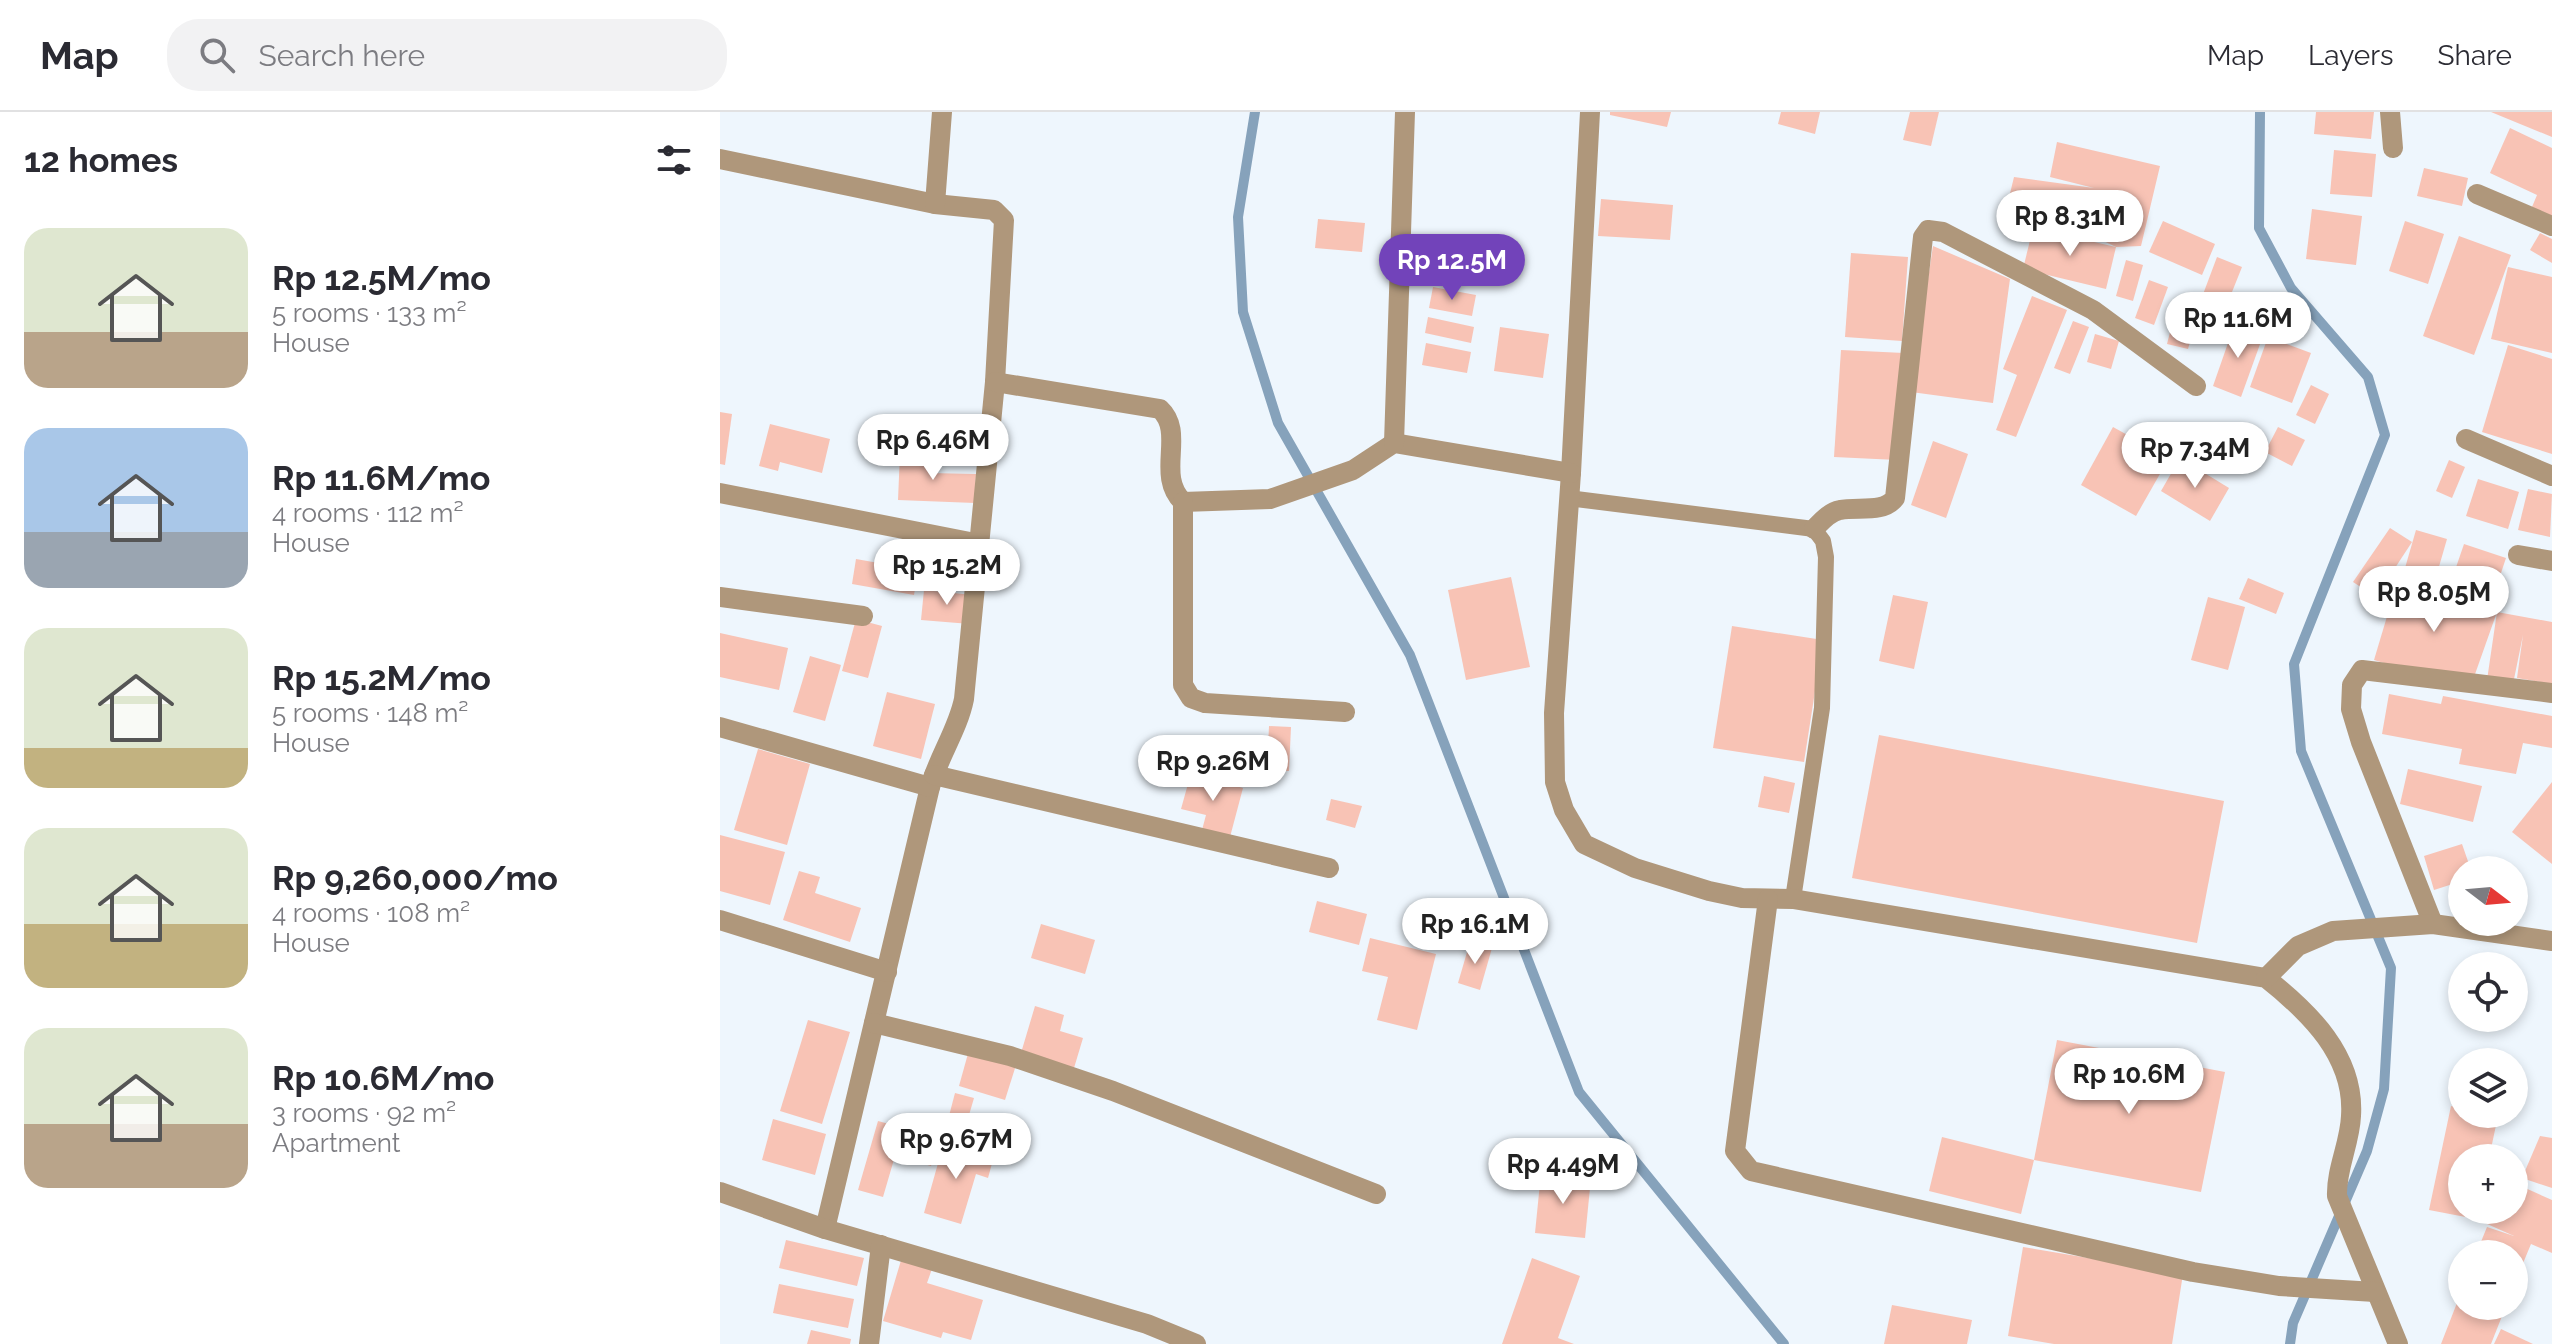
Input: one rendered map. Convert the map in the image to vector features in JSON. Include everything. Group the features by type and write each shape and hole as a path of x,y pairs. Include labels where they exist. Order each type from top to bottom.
{"street":[{"path":"935,204 942,112"},
{"path":"1394,443 1405,112"},
{"path":"1590,112 1571,473 1554,713 1555,782 1564,810 1584,844 1635,868 1742,898 1793,899 2266,978 2299,1004 2317,1024 2343,1065 2350,1093 2351,1116 2336,1181 2337,1196 2398,1344"},
{"path":"2390,112 2393,148"},
{"path":"720,159 935,204 994,210 1004,220 995,382 964,699 961,714 932,781 825,1229"},
{"path":"2477,194 2552,226"},
{"path":"1814,529 1831,513 1890,505 1895,498 1923,237 1928,230 1943,232 2093,310 2196,386"},
{"path":"995,382 1160,409 1167,416 1171,430 1170,483 1183,502 1183,685 1191,698 1205,703 1345,712"},
{"path":"2466,439 2552,476"},
{"path":"1183,502 1270,499 1353,470 1394,443 1571,473"},
{"path":"720,493 980,544"},
{"path":"2518,555 2552,561"},
{"path":"720,597 863,616"},
{"path":"2433,924 2361,742 2351,709 2352,685 2362,670 2552,693"},
{"path":"720,727 932,781 1329,868"},
{"path":"1768,899 1735,1151 1751,1171 2193,1272 2290,1286 2375,1292"},
{"path":"720,920 887,972"},
{"path":"2266,978 2298,946 2333,931 2433,924 2552,941"},
{"path":"874,1023 1010,1056 1113,1091 1376,1194"},
{"path":"720,1192 825,1229 1147,1324 1196,1344"},
{"path":"869,1344 881,1245"}],"lane":[{"path":"1568,498 1814,529 1823,541 1826,557 1822,708 1793,899"}],"building":[{"path":"1610,112 1671,112 1667,127 1610,115"},
{"path":"1781,112 1820,112 1815,134 1778,124"},
{"path":"1910,112 1939,112 1931,146 1903,140"},
{"path":"2316,112 2374,112 2371,139 2314,134"},
{"path":"2491,112 2552,112 2552,137"},
{"path":"2510,128 2552,148 2552,216 2532,207 2537,195 2490,173"},
{"path":"2057,142 2160,166 2141,246 2116,247 2087,233 2033,228 2005,214 2014,177 2094,188 2050,177"},
{"path":"2334,150 2376,154 2372,197 2330,194"},
{"path":"2424,168 2468,178 2462,206 2417,196"},
{"path":"1601,199 1673,205 1670,240 1598,236"},
{"path":"2312,209 2362,216 2356,265 2306,259"},
{"path":"1318,219 1365,223 1362,252 1315,248"},
{"path":"2163,221 2215,244 2202,275 2149,252"},
{"path":"2405,221 2444,234 2428,284 2389,271"},
{"path":"2033,228 2116,247 2106,289 2023,269"},
{"path":"2540,233 2552,239 2552,263 2530,250"},
{"path":"2459,236 2511,255 2474,355 2423,336"},
{"path":"1933,246 2010,279 1993,403 1911,392"},
{"path":"1429,248 1480,262 1475,283 1423,269"},
{"path":"1851,253 1908,257 1902,341 1845,337"},
{"path":"2217,257 2242,267 2226,307 2202,297"},
{"path":"2126,260 2143,265 2133,301 2116,296"},
{"path":"2508,267 2552,277 2552,353 2491,339"},
{"path":"2149,280 2168,287 2154,325 2135,318"},
{"path":"1433,287 1476,295 1472,316 1429,308"},
{"path":"2032,296 2067,310 2016,437 1996,430 2017,375 2003,369"},
{"path":"2178,301 2200,307 2188,349 2167,344"},
{"path":"1428,317 1474,327 1471,343 1425,333"},
{"path":"2073,321 2089,327 2070,374 2054,368"},
{"path":"2235,323 2264,333 2241,397 2213,386"},
{"path":"1500,327 1549,334 1543,378 1494,371"},
{"path":"2095,334 2119,341 2111,369 2087,362"},
{"path":"2268,337 2311,353 2292,403 2250,387"},
{"path":"1426,343 1471,352 1467,373 1422,365"},
{"path":"2508,345 2552,359 2552,454 2482,432"},
{"path":"1841,350 1904,353 1897,460 1834,457"},
{"path":"2311,385 2329,394 2315,424 2296,415"},
{"path":"720,412 732,414 725,465 720,464"},
{"path":"770,424 830,439 822,473 780,462 778,471 759,466"},
{"path":"2113,427 2169,458 2136,516 2081,485"},
{"path":"2278,427 2305,440 2292,466 2265,452"},
{"path":"1933,441 1968,454 1946,518 1911,505"},
{"path":"900,453 929,454 929,473 976,474 975,503 898,500"},
{"path":"2180,458 2229,488 2210,521 2161,491"},
{"path":"2449,460 2465,467 2452,498 2436,491"},
{"path":"2478,479 2519,492 2508,529 2466,516"},
{"path":"2528,489 2552,494 2550,537 2518,530"},
{"path":"2390,528 2412,542 2376,597 2353,582"},
{"path":"2416,530 2447,539 2436,577 2405,568"},
{"path":"2464,544 2506,558 2494,594 2452,579"},
{"path":"856,559 918,570 914,595 852,584"},
{"path":"1511,577 1530,667 1466,680 1448,590"},
{"path":"2248,578 2284,593 2276,614 2239,599"},
{"path":"2397,583 2497,612 2474,677 2413,672 2374,660"},
{"path":"924,590 973,595 970,624 921,620"},
{"path":"1893,595 1928,602 1914,669 1879,661"},
{"path":"2208,597 2245,607 2228,670 2191,660"},
{"path":"2497,612 2552,622 2552,684 2517,678 2523,635 2513,684 2487,680"},
{"path":"856,619 882,626 868,678 842,671"},
{"path":"1732,626 1823,640 1804,762 1713,748"},
{"path":"720,633 788,648 779,690 720,677"},
{"path":"810,656 841,665 825,721 793,712"},
{"path":"887,692 935,704 921,759 873,746"},
{"path":"2389,694 2441,704 2443,696 2552,716 2552,748 2523,743 2516,774 2459,764 2462,749 2382,734"},
{"path":"1269,726 1291,727 1289,771 1267,770"},
{"path":"1879,735 2224,801 2197,943 1852,878"},
{"path":"758,749 810,764 787,845 734,830"},
{"path":"2408,769 2482,786 2473,822 2400,804"},
{"path":"1191,773 1243,788 1230,837 1202,830 1206,815 1181,809"},
{"path":"1764,776 1795,783 1789,813 1758,807"},
{"path":"2552,782 2552,864 2512,832"},
{"path":"1331,799 1362,806 1355,828 1326,820"},
{"path":"720,835 785,852 770,905 720,891"},
{"path":"2462,844 2466,856 2448,856 2448,886 2434,890 2424,856"},
{"path":"799,871 820,877 815,893 861,908 850,942 783,920"},
{"path":"1317,901 1367,914 1359,945 1309,932"},
{"path":"1041,924 1095,940 1085,974 1031,958"},
{"path":"1370,938 1436,954 1417,1030 1377,1020 1388,977 1362,971"},
{"path":"1470,942 1492,948 1480,990 1458,983"},
{"path":"1035,1006 1064,1015 1060,1031 1083,1038 1074,1068 1021,1053"},
{"path":"808,1020 850,1032 822,1124 780,1111"},
{"path":"2057,1040 2225,1072 2201,1192 2034,1160"},
{"path":"969,1050 1016,1065 1005,1100 959,1086"},
{"path":"955,1093 974,1098 962,1139 944,1135"},
{"path":"773,1119 826,1134 815,1175 762,1160"},
{"path":"2448,1120 2448,1128 2495,1128 2492,1144 2448,1144 2448,1214 2429,1210"},
{"path":"878,1121 940,1138 931,1166 895,1156 883,1197 858,1190"},
{"path":"2540,1136 2552,1138 2552,1188 2528,1180 2528,1164"},
{"path":"1942,1137 2034,1160 2021,1214 1929,1191"},
{"path":"944,1142 994,1156 988,1178 976,1174 961,1224 924,1213"},
{"path":"1541,1173 1591,1178 1585,1238 1535,1233"},
{"path":"2528,1189 2552,1200 2552,1253 2531,1244 2528,1251 2528,1240 2482,1240 2487,1227 2514,1236 2487,1224 2528,1224"},
{"path":"786,1240 864,1258 857,1286 779,1268"},
{"path":"2023,1247 2183,1274 2172,1344 2054,1344 2008,1336"},
{"path":"902,1257 933,1266 927,1283 983,1300 971,1340 943,1332 941,1338 883,1321"},
{"path":"1532,1258 1580,1276 1558,1338 1574,1344 1502,1344"},
{"path":"779,1284 854,1299 848,1328 773,1313"},
{"path":"1892,1305 1972,1320 1967,1344 1884,1344"},
{"path":"2450,1320 2500,1320 2491,1344 2441,1344"},
{"path":"2501,1329 2533,1344 2494,1344"},
{"path":"811,1330 851,1339 850,1344 807,1344"}],"waterway":[{"path":"1255,112 1238,217 1243,312 1278,423 1410,655 1579,1092 1784,1344"},
{"path":"2260,112 2259,228 2291,288 2368,377 2385,435 2294,664 2301,751 2391,968 2384,1089 2367,1151 2293,1323 2290,1344"}]}
